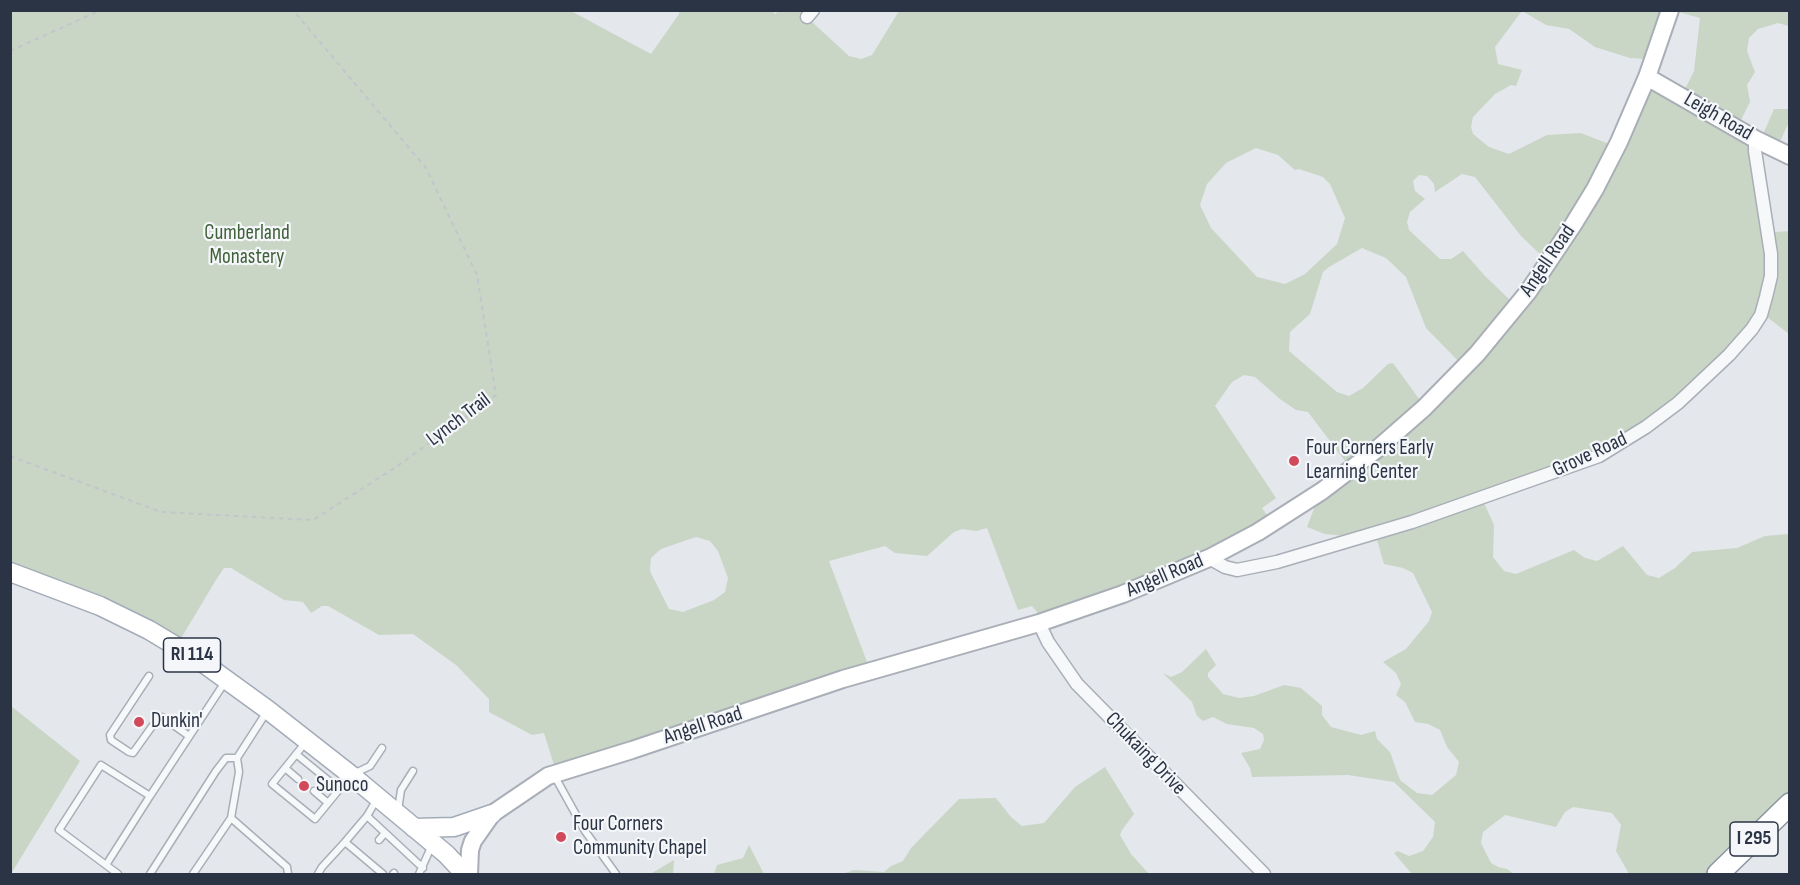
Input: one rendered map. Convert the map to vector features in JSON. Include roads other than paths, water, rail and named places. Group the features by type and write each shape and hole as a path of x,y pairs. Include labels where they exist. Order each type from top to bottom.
{"highway":[{"name":"I 295","path":"1718,874 1790,804"}],"main road":[{"name":"Angell Road","path":"467,874 473,841 492,814 548,776 843,679 1039,623 1123,594 1209,558 1267,526 1322,491 1376,450 1424,408 1477,354 1528,292 1595,189 1619,142 1647,76 1670,10"},
{"name":"Leigh Road","path":"1647,76 1755,139 1790,156"},
{"name":"RI 114","path":"10,572 89,601 200,660 268,710 302,747 351,775 467,874"},
{"path":"414,828 454,827 492,814"}],"street":[{"name":"Grove Road","path":"1209,558 1225,567 1237,570 1277,562 1412,522 1599,456 1646,427 1678,403 1729,355 1752,329 1764,306 1771,276 1771,254 1755,139"},
{"name":"Chukaing Drive","path":"1039,623 1057,657 1077,684 1264,874"}],"lane":[{"path":"149,676 110,735 111,740 134,753 158,718 162,717 189,736"},
{"path":"106,865 227,679"},
{"path":"193,874 231,818 239,772 237,758 268,710"},
{"path":"339,789 302,747 272,784 315,819 351,775 370,766 382,748"},
{"path":"150,874 226,758 237,758"},
{"path":"118,874 59,830 101,765 150,796"},
{"path":"285,768 298,779"},
{"path":"398,814 401,790 413,771"},
{"path":"554,774 585,831 616,874"},
{"path":"314,791 328,803"},
{"path":"318,874 367,816 378,798"},
{"path":"367,816 423,868"},
{"path":"231,818 287,867 288,874"},
{"path":"379,840 385,833"},
{"path":"345,842 383,874"},
{"path":"419,874 433,843"},
{"path":"392,851 398,844"},
{"path":"364,858 369,852"},
{"path":"404,861 410,855"},
{"path":"377,869 382,863"}],"place":[{"name":"Four Corners Early Learning Center","path":"1294,461"},
{"name":"Dunkin'","path":"139,722"},
{"name":"Sunoco","path":"304,786"},
{"name":"Four Corners Community Chapel","path":"561,837"}],"park label":[{"name":"Cumberland Monastery","path":"247,246"}]}
